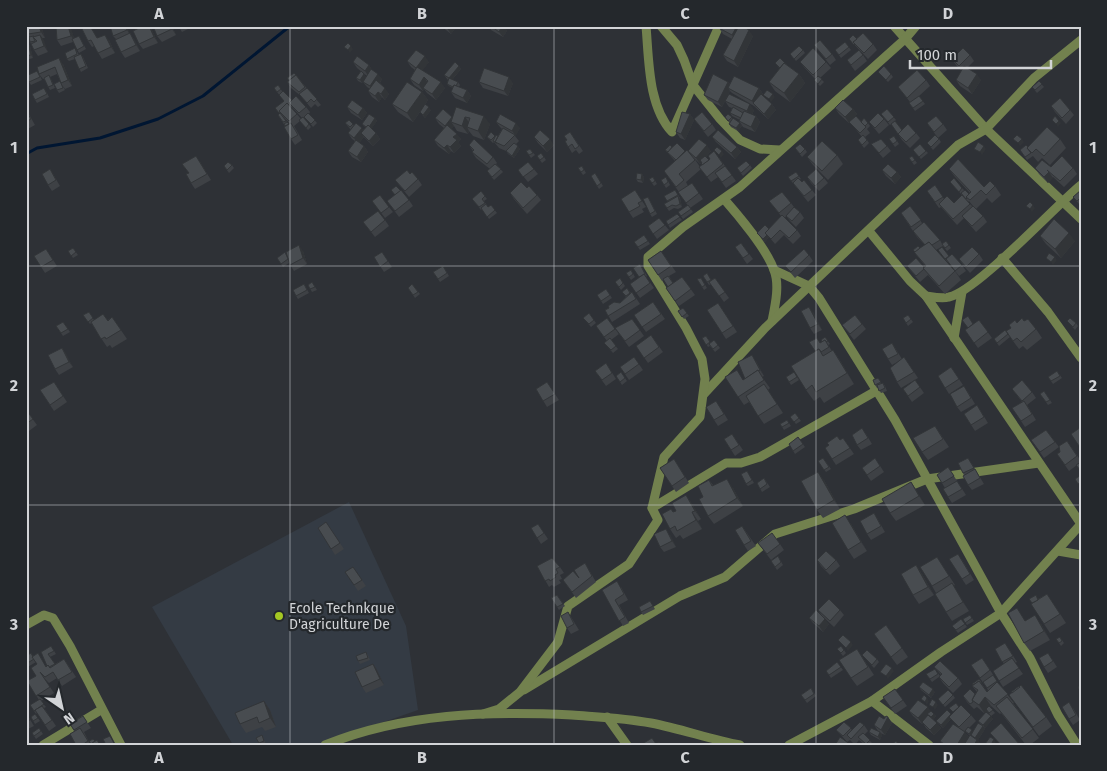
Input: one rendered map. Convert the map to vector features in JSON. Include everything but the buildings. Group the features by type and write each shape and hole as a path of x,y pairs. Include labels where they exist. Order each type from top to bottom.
{"street":[{"path":"646,26 656,104 666,125 672,132 719,26"},
{"path":"662,26 677,45 693,85 705,102 740,140 760,149 780,150"},
{"path":"894,26 986,129 1081,219"},
{"path":"520,692 558,642 568,606 629,564 658,520 652,508 664,458 700,416 704,394 702,359 686,328 648,266 648,257 683,227 724,199 905,39 916,26"},
{"path":"704,394 772,321 958,145 986,129 1034,78 1081,40"},
{"path":"926,296 950,298 962,292 1081,185"},
{"path":"724,199 745,224 774,270 776,285 772,321"},
{"path":"789,745 872,701 941,652 1001,613 1081,524 926,296 910,281 869,231"},
{"path":"1002,258 1048,312 1081,358"},
{"path":"774,270 809,286 895,420 1001,613 1030,658 1058,714 1077,745"},
{"path":"954,338 962,292"},
{"path":"652,508 726,463 741,462 760,457 876,391"},
{"path":"483,714 499,709 520,692 680,596 725,577 775,534 854,509 927,479 1039,463"},
{"path":"1058,551 1081,555"},
{"path":"26,625 44,614 53,618 70,646 101,710 121,745"},
{"path":"872,701 929,745"},
{"path":"44,745 101,710"},
{"path":"325,745 354,734 399,722 456,715 531,713 607,717 650,723 740,745"},
{"path":"607,717 627,745"}],"shaded area":[{"name":"Ecole Technkque D'agriculture De","path":"349,502 406,626 418,710 318,745 233,745 152,607"}],"waterway":[{"path":"26,154 37,148 100,138 158,119 203,96 290,26"}],"place":[{"name":"Ecole Technkque D'agriculture De","path":"279,616"}]}
